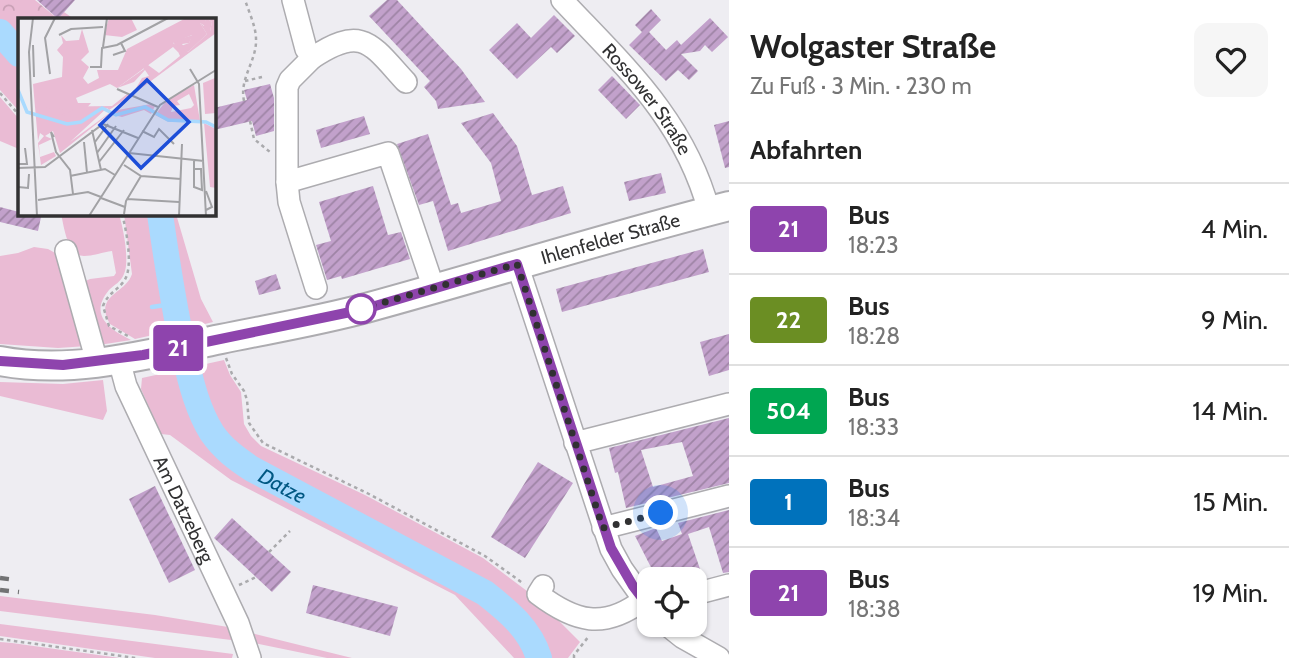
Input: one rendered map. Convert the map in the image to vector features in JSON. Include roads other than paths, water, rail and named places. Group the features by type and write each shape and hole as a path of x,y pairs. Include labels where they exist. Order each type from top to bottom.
{"main road":[{"name":"Ihlenfelder Straße","path":"0,361 63,365 189,346 365,309 719,209"}],"street":[{"path":"293,0 306,49 312,58"},
{"name":"Rossower Straße","path":"562,0 649,93 671,123 719,209"},
{"path":"316,288 289,202 287,87 290,80 312,58 349,39 374,47 406,82"},
{"path":"287,182 387,153 434,289"},
{"name":"Am Datzeberg","path":"66,251 126,354 126,386 238,623 250,658"},
{"path":"517,264 603,528 622,569 637,590"},
{"path":"575,443 729,404"},
{"path":"603,528 729,496"},
{"path":"707,591 729,585"},
{"path":"541,590 556,609 583,619 606,619 637,608"},
{"path":"681,637 719,658"}],"waterway":[{"name":"Datze","path":"0,32 18,53"},
{"name":"Datze","path":"160,215 174,304 190,377 203,416 216,439 252,469 485,593 524,629 539,658"},
{"path":"152,307 172,304"}],"railway":[{"path":"0,578 16,580"},
{"path":"0,590 19,592"}]}
